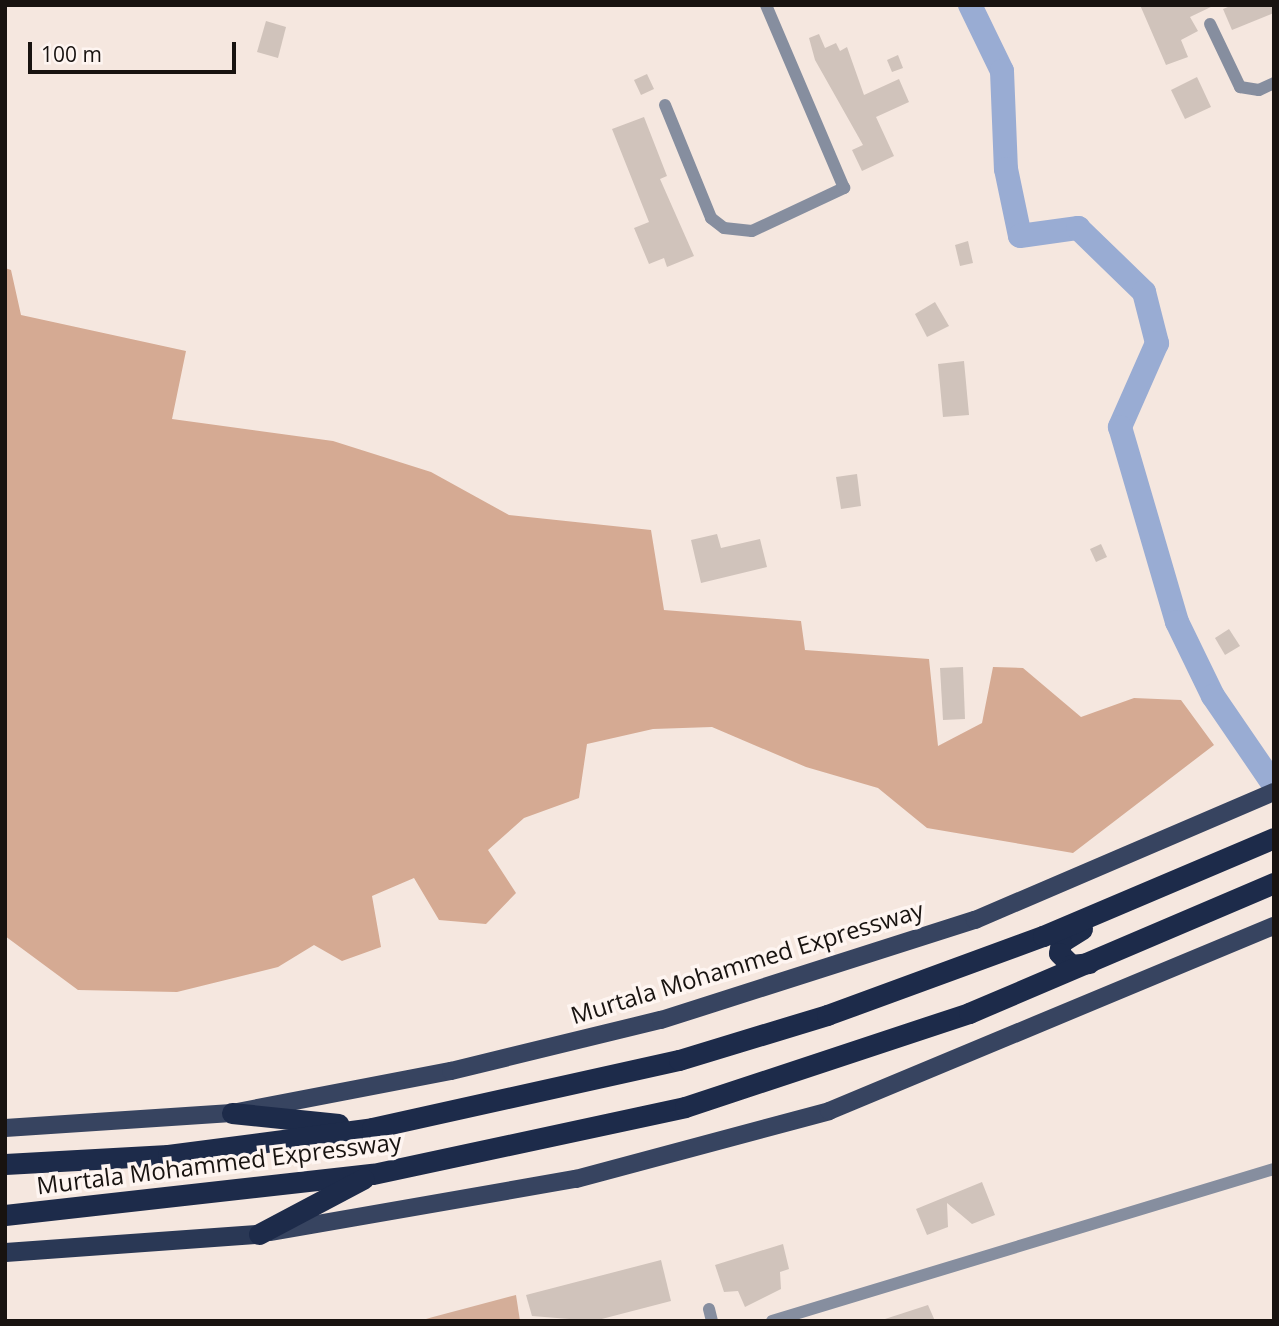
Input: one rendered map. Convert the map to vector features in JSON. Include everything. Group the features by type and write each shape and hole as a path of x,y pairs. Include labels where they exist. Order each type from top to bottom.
{"highway":[{"name":"Murtala Mohammed Expressway","path":"5,1164 167,1155 372,1128 556,1090 803,1023 1138,897 1274,838"},
{"name":"Murtala Mohammed Expressway","path":"5,1215 373,1174 685,1107 969,1013 1105,959 1274,883"},
{"path":"1105,959 1071,965 1058,946 1138,897"},
{"path":"232,1113 372,1128"},
{"path":"5,1252 260,1234 373,1174"}],"main road":[{"name":"Murtala Mohammed Expressway","path":"5,1128 232,1113 451,1071 661,1020 975,920 1267,795"},
{"path":"260,1234 576,1180 829,1111 917,1077 1274,926"}],"street":[{"path":"665,105 711,218 724,228 752,231 845,188 766,5"},
{"path":"1210,24 1240,87 1259,90 1274,83"},
{"path":"772,1321 1274,1169"}],"shaded area":[{"path":"5,268 11,270 21,315 186,351 172,419 333,441 431,472 509,515 651,530 664,610 801,621 805,650 929,659 938,746 982,723 993,667 1023,668 1081,717 1134,698 1181,700 1214,745 1073,853 927,828 878,788 806,767 712,727 653,729 587,744 579,798 524,818 488,850 516,893 486,924 439,920 414,878 372,896 381,947 342,961 314,945 278,967 177,992 78,990 5,936"},
{"path":"516,1295 520,1321 419,1321 433,1317"}],"building":[{"path":"1140,5 1215,5 1190,17 1198,31 1181,40 1188,57 1166,65"},
{"path":"1233,5 1274,5 1274,13 1232,30 1223,9"},
{"path":"266,21 286,27 278,58 257,52"},
{"path":"819,34 825,48 836,43 840,51 847,47 864,95 899,79 909,102 876,117 894,156 862,171 852,150 863,145 815,60 809,38"},
{"path":"898,55 903,68 892,72 887,60"},
{"path":"647,74 654,89 641,95 634,80"},
{"path":"1197,77 1211,107 1185,119 1171,90"},
{"path":"644,117 667,176 660,179 694,256 667,267 664,258 649,264 634,228 649,222 612,129"},
{"path":"968,241 973,263 960,266 955,245"},
{"path":"935,302 949,326 927,337 915,314"},
{"path":"964,361 969,415 943,417 938,364"},
{"path":"857,474 861,506 841,509 836,477"},
{"path":"717,534 721,548 760,539 767,567 701,583 691,540"},
{"path":"1101,544 1107,557 1096,562 1090,549"},
{"path":"1229,629 1240,646 1225,655 1215,638"},
{"path":"963,667 965,719 943,720 940,668"},
{"path":"982,1182 995,1215 972,1224 947,1203 948,1227 927,1235 916,1209"},
{"path":"783,1244 789,1269 780,1272 781,1289 745,1307 738,1291 724,1292 715,1265"},
{"path":"661,1260 671,1301 594,1321 532,1316 526,1295"},
{"path":"928,1305 935,1321 885,1321 885,1319"}],"waterway":[{"path":"970,5 1002,71 1006,169 1020,236 1078,228 1144,292 1157,343 1120,427 1177,622 1213,696 1274,785"}]}
